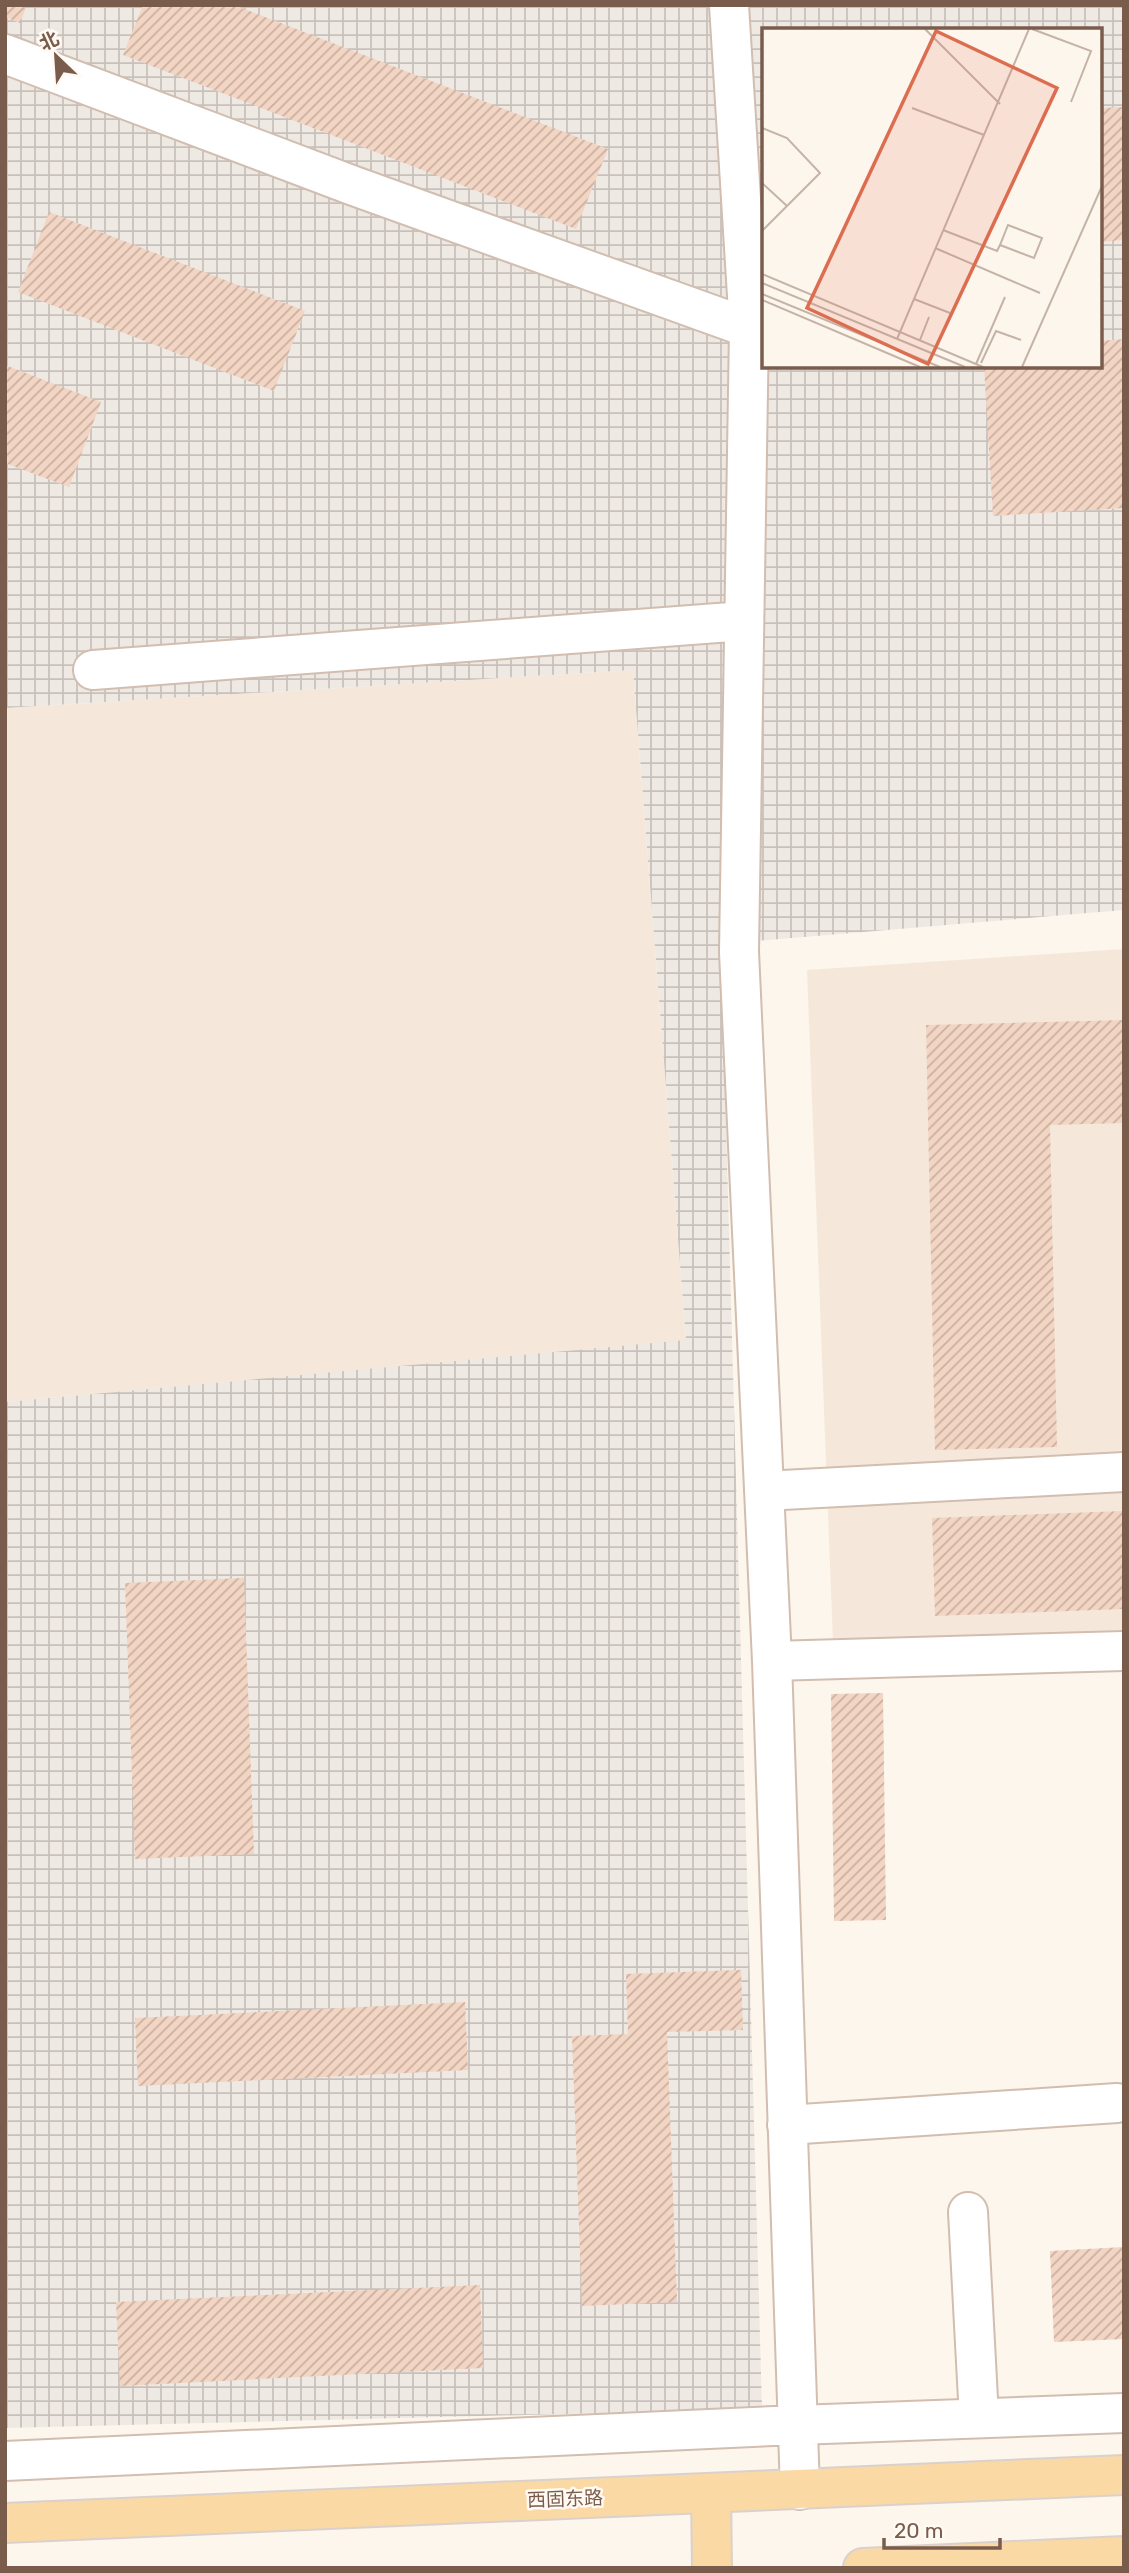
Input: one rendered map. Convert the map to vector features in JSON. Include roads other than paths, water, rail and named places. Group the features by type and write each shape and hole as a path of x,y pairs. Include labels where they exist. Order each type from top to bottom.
{"main road":[{"name":"西固东路","path":"5,2523 1124,2475"},
{"path":"711,2493 712,2568"},
{"path":"863,2568 1037,2564 1124,2556"}],"street":[{"path":"729,5 749,328 739,952 772,1661 800,2490"},
{"path":"5,54 354,186 749,328"},
{"path":"93,670 744,621"},
{"path":"764,1491 1124,1472"},
{"path":"772,1661 1124,1651"},
{"path":"787,2125 1117,2103"},
{"path":"968,2213 979,2418"},
{"path":"5,2461 1124,2413"}]}
